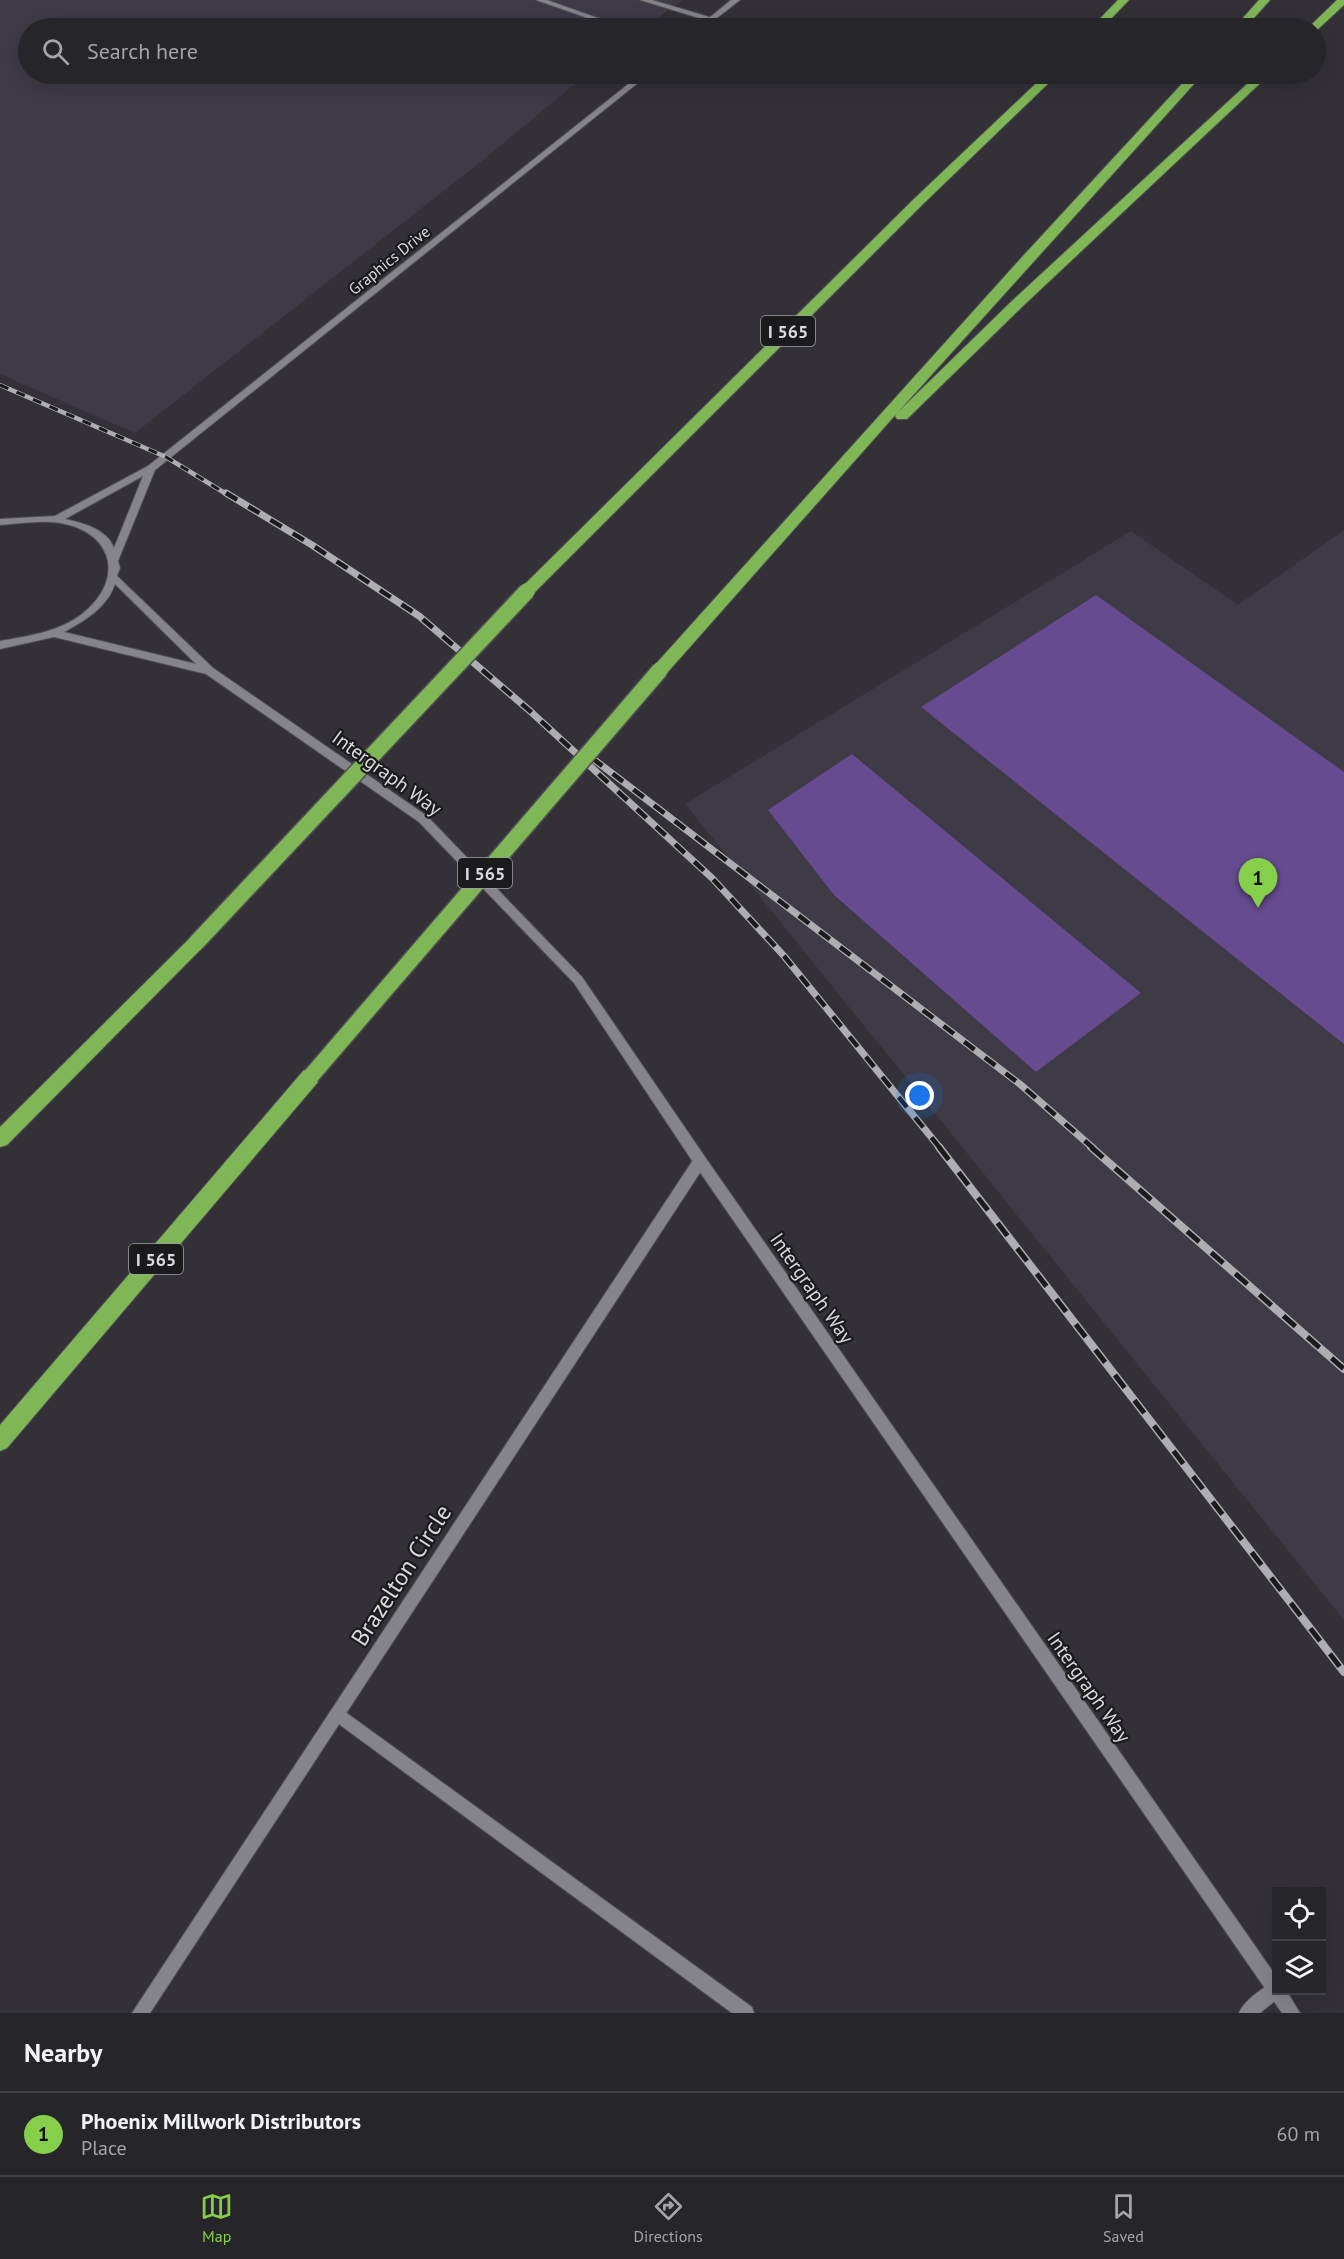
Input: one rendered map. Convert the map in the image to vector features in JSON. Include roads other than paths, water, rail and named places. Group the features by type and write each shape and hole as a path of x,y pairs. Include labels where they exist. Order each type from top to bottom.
{"highway":[{"path":"1106,18 1124,0"},
{"path":"1248,18 1265,0"},
{"path":"1323,18 1344,0"},
{"name":"I 565","path":"0,1139 196,944 527,591 919,201 1042,84"},
{"name":"I 565","path":"0,1441 660,670 1027,259 1188,84"},
{"path":"800,515 1019,303 1253,84"}],"street":[{"path":"540,0 593,18"},
{"path":"644,0 708,18"},
{"path":"713,18 736,0"},
{"name":"Graphics Drive","path":"59,518 151,468 632,84"},
{"name":"Graphics Drive","path":"115,558 151,468"},
{"path":"0,522 28,517 59,518 85,526 105,539 115,558 115,579 104,600 84,619 57,634 26,643 0,645"},
{"name":"Intergraph Way","path":"115,579 209,671 423,819 578,980 700,1161 1272,1986"},
{"name":"Intergraph Way","path":"57,634 209,671"},
{"name":"Brazelton Circle","path":"140,2013 700,1161"},
{"path":"337,1714 746,2013"},
{"path":"1247,2013 1272,1992"},
{"name":"Intergraph Way","path":"1279,1995 1292,2013"}],"railway":[{"path":"0,385 166,457 228,495"},
{"path":"226,493 312,545 419,616 530,711 712,878 784,956 940,1148"},
{"path":"592,758 1021,1085 1093,1148"},
{"path":"939,1147 1344,1672"},
{"path":"1091,1147 1344,1369"}],"place":[{"name":"Phoenix Millwork Distributors","path":"1258,908"}]}
